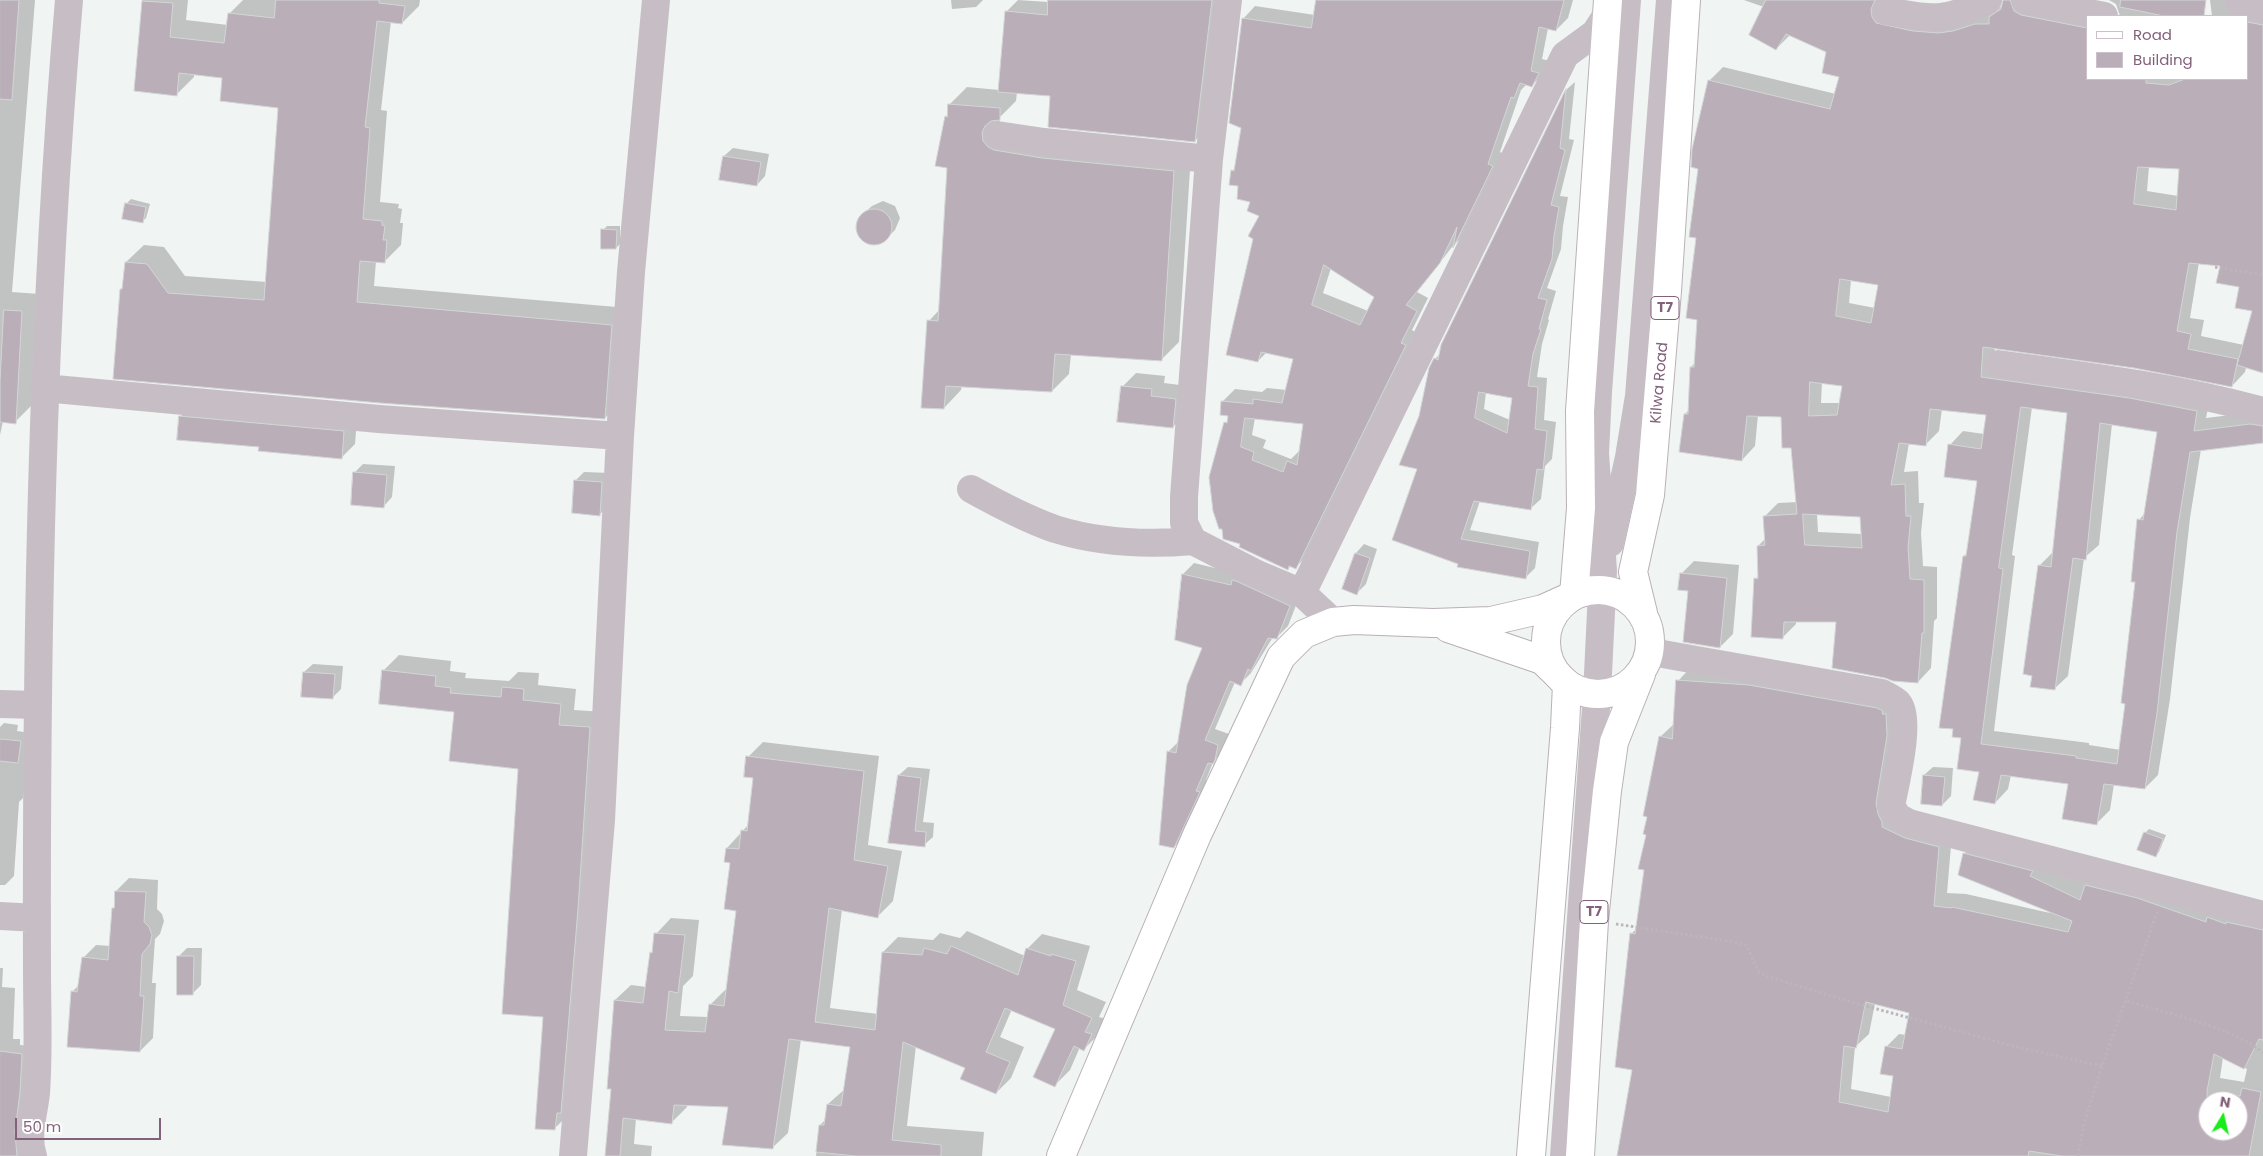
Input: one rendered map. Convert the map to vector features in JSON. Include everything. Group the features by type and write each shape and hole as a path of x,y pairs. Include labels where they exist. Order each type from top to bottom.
{"main road":[{"name":"Kilwa Road","path":"1643,613 1632,572 1650,496 1668,282 1686,0"},
{"path":"1060,1156 1194,842 1281,657 1304,634 1333,622 1354,620 1433,623 1491,621 1543,609 1574,595 1581,508 1580,410 1614,5"},
{"name":"T7","path":"1580,1156 1594,921 1614,742 1648,659 1651,643 1650,628 1643,613 1630,599 1612,590 1603,580 1592,589 1574,595 1556,609 1547,629 1546,651 1555,672 1567,684 1585,693 1597,694 1616,691 1629,684 1641,674"},
{"path":"1433,623 1542,660 1567,684 1531,1156"}],"street":[{"path":"33,1156 30,1134 36,1093 37,1044 37,705 44,388 58,132 69,0"},
{"path":"573,1156 601,820 620,436 638,188 656,0"},
{"path":"1193,541 1184,523 1184,497 1209,159 1228,0"},
{"path":"1603,580 1629,457 1639,396 1670,0"},
{"path":"1886,11 1913,16 1945,18 1969,10 1988,0"},
{"path":"2025,0 2099,15"},
{"path":"1564,1156 1597,694 1603,580 1595,453 1614,5"},
{"path":"1302,593 1565,55 1595,32 1614,5"},
{"path":"997,135 1044,142 1209,159"},
{"path":"1998,364 2146,384 2216,398 2263,411"},
{"path":"44,388 379,419 620,436"},
{"path":"971,490 1014,512 1056,529 1121,542 1155,544 1193,541 1257,574 1302,593 1333,622"},
{"path":"1651,643 1657,653 1882,692 1899,704 1904,716 1904,730 1892,806 1898,817 1909,823 2263,915"},
{"path":"0,704 37,705"},
{"path":"0,916 37,918"}],"path":[{"path":"2215,267 2263,275"},
{"path":"2078,1156 2084,1123 2102,1066 2165,890"},
{"path":"1594,921 1746,945 1759,972 1775,979 1818,993 2017,1047 2102,1066"},
{"path":"2126,1001 2225,1031 2252,1043 2263,1053"}],"building":[{"path":"0,0 19,0 12,100 0,99"},
{"path":"276,0 379,0 379,3 405,6 402,24 377,21 365,127 370,128 363,219 382,221 382,225 385,226 383,240 387,240 385,263 360,261 357,302 612,325 605,419 380,403 113,379 120,289 122,289 125,262 147,264 168,293 264,300 278,108 220,101 222,78 179,73 177,96 134,91 142,1 173,3 170,37 224,43 228,13 274,18"},
{"path":"1048,0 1212,0 1195,142 1048,127 1050,96 998,92 1005,11 1047,15"},
{"path":"1316,0 1564,0 1556,31 1539,27 1531,71 1539,73 1532,87 1520,83 1514,98 1511,97 1488,164 1493,166 1453,248 1457,227 1440,263 1406,305 1417,311 1401,343 1406,345 1296,569 1289,566 1288,570 1239,547 1240,544 1223,539 1222,529 1219,529 1213,511 1209,477 1224,422 1227,423 1228,416 1220,415 1221,401 1253,404 1253,399 1282,403 1293,359 1261,352 1258,362 1226,355 1253,239 1248,236 1259,216 1247,211 1250,202 1237,199 1238,186 1229,185 1231,170 1234,171 1241,128 1229,123 1242,18 1311,28","holes":["1324,265 1374,297 1360,325 1312,305","1245,418 1303,424 1297,465 1287,461 1283,472 1252,460 1254,452 1241,447"]},
{"path":"1766,0 1875,0 1871,9 1872,17 1876,23 1913,31 1938,33 1953,31 1975,24 1989,24 1989,17 2001,9 2003,0 2010,0 2014,11 2021,15 2086,28 2086,80 2146,80 2146,83 2169,85 2182,80 2248,80 2248,22 2263,25 2263,373 2237,365 2252,311 2235,308 2239,287 2216,283 2220,266 2189,263 2177,331 2191,334 2188,349 2238,359 2232,387 2134,368 1983,347 1981,377 2129,398 2197,411 2194,431 2250,424 2263,426 2263,443 2190,452 2177,532 2157,713 2145,789 2104,784 2097,825 2062,819 2068,784 2001,775 1995,804 1973,800 1979,772 1957,769 1961,738 1952,737 1953,729 1939,728 1963,556 1966,556 1977,481 1944,477 1948,444 1981,449 1986,415 1930,409 1926,446 1899,443 1891,485 1905,484 1906,516 1911,516 1908,547 1910,579 1924,580 1924,633 1922,633 1918,683 1893,681 1832,668 1836,622 1784,622 1783,639 1751,637 1754,578 1758,579 1757,546 1765,545 1763,516 1797,514 1791,448 1782,448 1781,417 1747,416 1742,461 1679,452 1684,414 1688,414 1690,367 1694,367 1697,320 1686,318 1696,238 1689,237 1698,169 1691,167 1692,149 1708,80 1830,109 1839,77 1822,73 1826,52 1786,34 1776,50 1749,35","holes":["2138,167 2179,169 2176,210 2134,204","1840,279 1878,285 1871,323 1836,316","1810,382 1842,386 1837,415 1809,416","2021,407 2067,413 2051,567 2038,565 2023,674 2032,676 2030,687 2055,690 2073,558 2086,560 2100,423 2157,432 2143,520 2137,519 2131,582 2135,582 2121,703 2125,704 2117,764 2076,758 2076,756 1981,744 2003,569 1999,568","1803,514 1860,517 1862,548 1805,545"]},
{"path":"2121,0 2206,0 2204,15 2159,15 2120,7"},
{"path":"1566,89 1560,148 1565,150 1551,205 1559,207 1552,259 1538,298 1547,300 1533,354 1528,386 1538,387 1535,429 1547,431 1543,470 1537,469 1531,510 1474,501 1461,539 1530,551 1526,579 1457,567 1458,564 1392,540 1417,469 1399,465 1419,416 1429,368 1434,358 1438,360 1441,345","holes":["1479,392 1512,398 1507,433 1475,418"]},
{"path":"948,104 1000,108 1000,120 991,121 982,132 983,141 994,150 1042,158 1174,171 1162,361 1055,354 1052,392 946,386 944,409 921,408 927,320 938,321 947,168 935,166 945,116 947,117"},
{"path":"723,156 761,162 757,186 719,180"},
{"path":"125,203 146,207 143,223 122,219"},
{"path":"874,209 887,214 892,227 887,240 874,245 861,240 856,227 861,214"},
{"path":"601,229 617,230 616,249 601,249"},
{"path":"4,310 22,311 16,424 0,422"},
{"path":"1121,386 1152,389 1151,396 1176,399 1173,428 1117,422"},
{"path":"179,416 344,431 342,459 258,451 259,447 177,440"},
{"path":"353,472 387,475 384,508 351,505"},
{"path":"574,480 602,482 600,516 572,513"},
{"path":"1355,553 1370,558 1357,595 1342,589"},
{"path":"1680,573 1727,578 1720,648 1683,642 1688,591 1678,590"},
{"path":"1182,574 1231,585 1232,580 1236,581 1290,606 1277,639 1268,638 1251,671 1248,669 1241,686 1230,681 1205,740 1218,745 1215,760 1213,764 1208,763 1196,791 1200,792 1174,848 1159,845 1167,751 1176,753 1187,685 1202,648 1175,640"},
{"path":"382,670 436,676 435,686 451,688 450,693 501,697 502,687 524,689 523,700 561,704 559,725 590,727 578,909 561,1113 557,1113 555,1130 535,1129 543,1017 502,1014 518,769 449,761 454,712 379,704"},
{"path":"303,672 335,674 333,699 301,697"},
{"path":"1676,680 1749,685 1877,708 1883,711 1882,714 1886,714 1887,736 1876,803 1878,814 1882,827 1905,838 1939,847 1934,906 1952,907 2068,932 2072,921 1958,875 1963,853 2033,871 2030,876 2080,900 2085,885 2137,898 2206,922 2207,917 2226,924 2226,922 2263,930 2263,1040 2259,1039 2244,1069 2214,1054 2207,1091 2198,1091 2198,1141 2248,1141 2248,1091 2241,1091 2242,1088 2261,1092 2249,1156 2062,1156 2029,1151 2028,1156 1617,1156 1632,1070 1615,1067 1630,933 1635,934 1644,870 1638,869 1646,835 1643,834 1647,817 1643,816 1659,736 1672,739","holes":["1866,1002 1909,1013 1902,1049 1885,1046 1880,1074 1893,1076 1888,1112 1839,1102 1844,1046 1856,1048"]},
{"path":"0,739 21,741 18,763 0,761"},
{"path":"746,756 864,771 854,860 888,866 878,918 829,908 815,1022 875,1030 882,952 922,955 924,948 947,954 951,946 1018,975 1026,948 1051,956 1051,954 1076,961 1063,1005 1092,1018 1085,1032 1092,1034 1084,1051 1074,1046 1055,1087 1033,1077 1055,1029 1005,1008 986,1052 1010,1062 996,1094 960,1079 965,1068 903,1042 892,1140 941,1145 941,1156 856,1156 816,1152 819,1125 824,1125 827,1104 841,1106 850,1047 789,1039 773,1149 722,1145 728,1107 674,1105 672,1124 623,1118 620,1156 605,1156 611,1089 607,1089 614,1000 643,1003 654,933 685,935 678,993 669,991 665,1030 705,1032 709,1004 724,1006 736,911 724,909 730,863 724,862 726,848 739,849 741,830 747,831 753,778 744,777"},
{"path":"898,775 921,778 915,831 926,832 925,847 888,843"},
{"path":"1923,775 1945,777 1942,806 1921,804"},
{"path":"2144,832 2163,839 2156,857 2137,850"},
{"path":"115,891 146,892 144,922 149,927 152,935 150,944 142,954 140,996 144,996 140,1052 67,1047 71,991 77,992 82,957 108,960"},
{"path":"177,956 194,956 193,995 177,995"},
{"path":"0,1051 22,1054 15,1132 17,1156 0,1156"}]}
